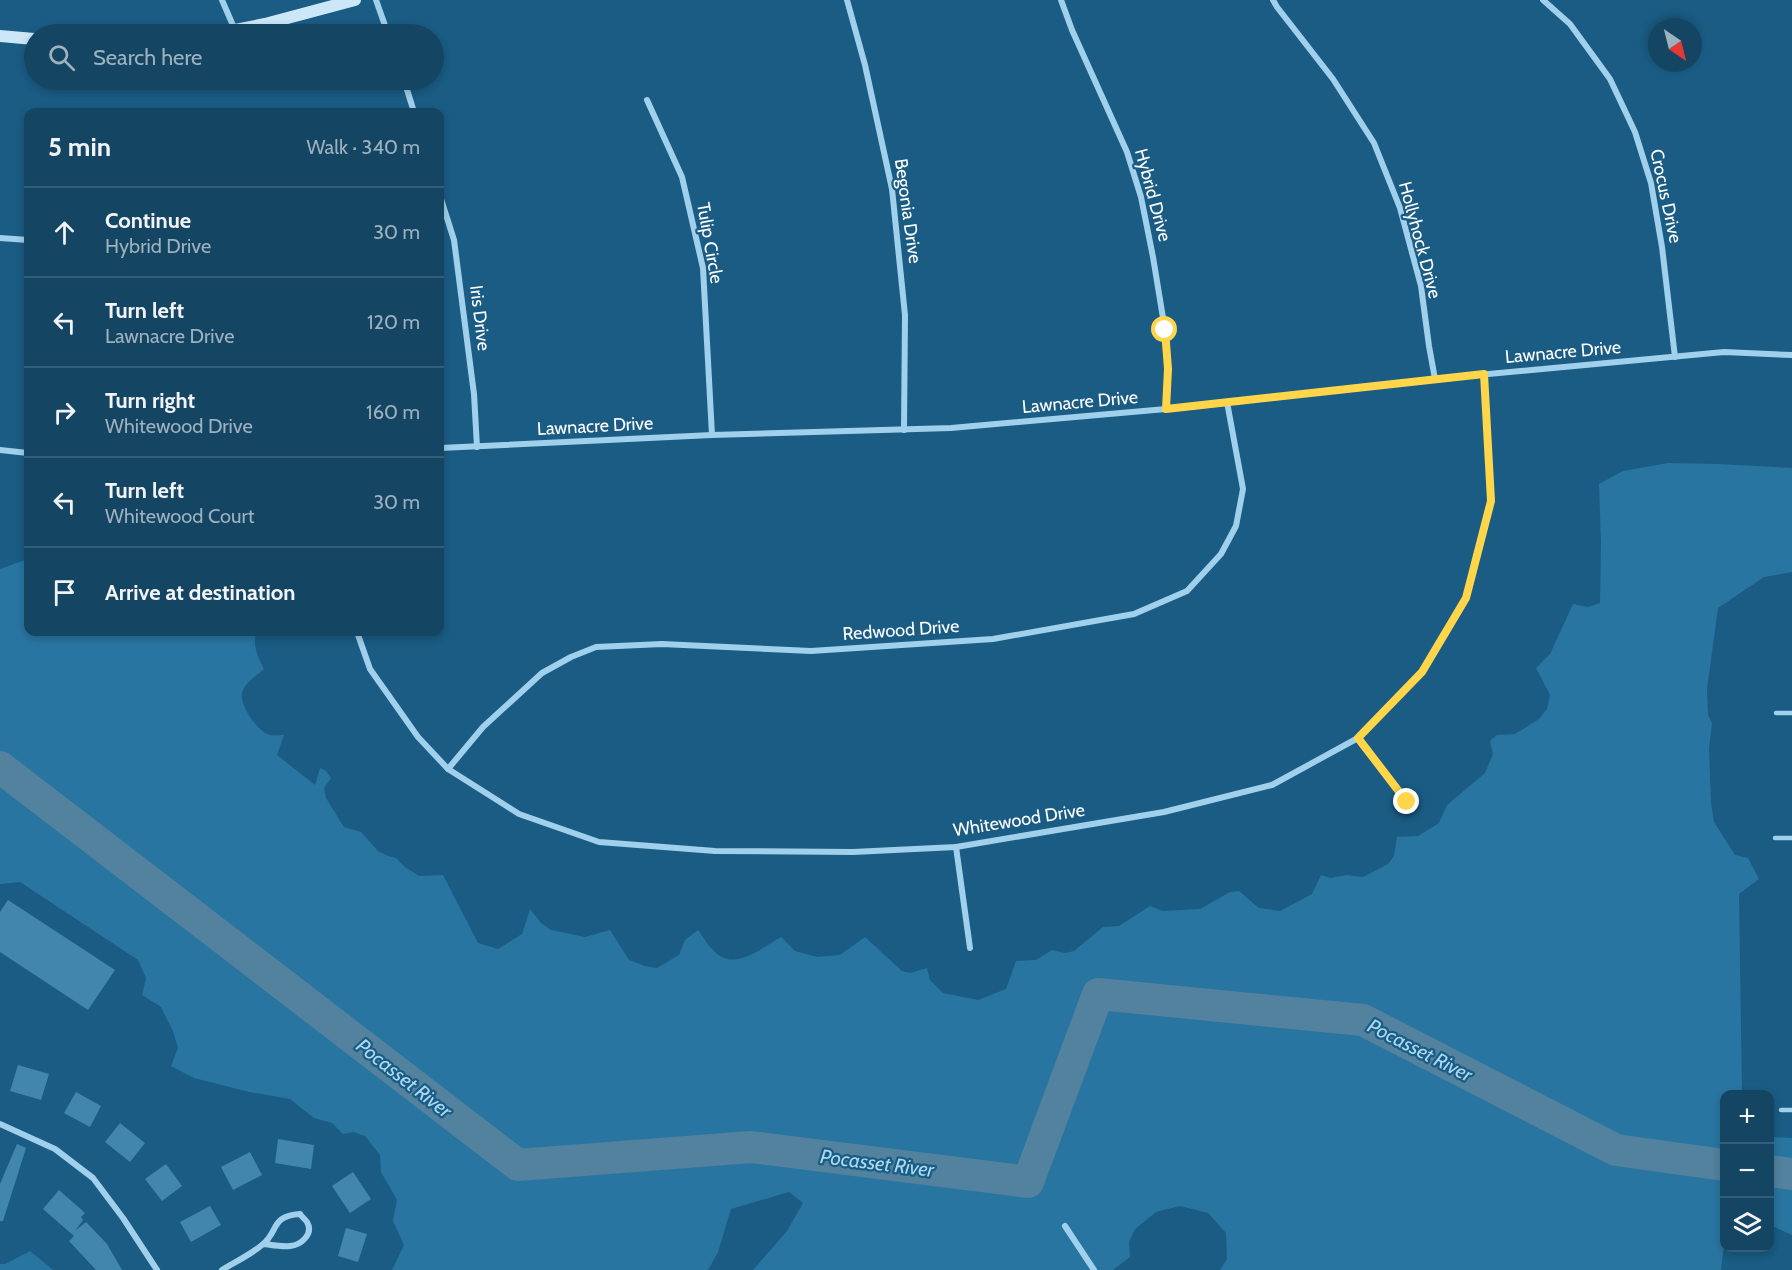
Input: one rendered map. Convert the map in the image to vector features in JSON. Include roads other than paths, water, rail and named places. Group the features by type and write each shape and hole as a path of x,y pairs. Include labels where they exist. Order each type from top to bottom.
{"street":[{"path":"222,0 232,24"},
{"path":"259,24 355,0"},
{"path":"376,0 384,24"},
{"name":"Begonia Drive","path":"847,0 865,65 892,189 905,315 904,430"},
{"name":"Hybrid Drive","path":"1061,0 1072,30 1127,152 1141,197 1165,330 1168,369 1166,409"},
{"name":"Hollyhock Drive","path":"1273,0 1333,79 1374,143 1400,208 1421,286 1436,379"},
{"name":"Crocus Drive","path":"1543,0 1569,24 1610,79 1635,132 1651,183 1662,247 1675,357"},
{"path":"0,36 24,38"},
{"path":"407,90 413,108"},
{"name":"Tulip Circle","path":"647,100 682,177 703,268 712,435"},
{"name":"Iris Drive","path":"444,209 456,252 474,394 477,447"},
{"path":"0,238 24,240"},
{"name":"Lawnacre Drive","path":"444,448 712,435 962,428 1166,409 1484,374 1724,352 1792,355"},
{"name":"Whitewood Drive","path":"358,636 370,669 418,737 448,769 519,814 599,842 715,851 853,852 957,847 1164,812 1272,785 1358,738 1422,672 1466,598 1491,501 1484,374"},
{"name":"Redwood Drive","path":"448,769 483,727 542,673 571,657 596,647 662,644 811,651 993,639 1134,614 1187,591 1221,554 1236,526 1243,489 1227,402"},
{"path":"0,450 24,453"},
{"path":"1358,738 1407,802"},
{"path":"957,847 970,948"},
{"path":"0,1124 55,1149 93,1178 157,1270"},
{"path":"222,1270 264,1244 276,1224 288,1215 300,1214 307,1221 309,1228 307,1235 298,1244 289,1246 264,1244"},
{"path":"1065,1226 1094,1270"}],"lane":[{"path":"1776,713 1792,712"},
{"path":"1775,838 1792,838"},
{"path":"1781,1110 1792,1110"}],"waterway":[{"name":"Pocasset River","path":"0,767 518,1165 751,1147 1028,1182 1098,994 1363,1020 1616,1150 1720,1164"},
{"name":"Pocasset River","path":"1774,1172 1792,1174"}]}
